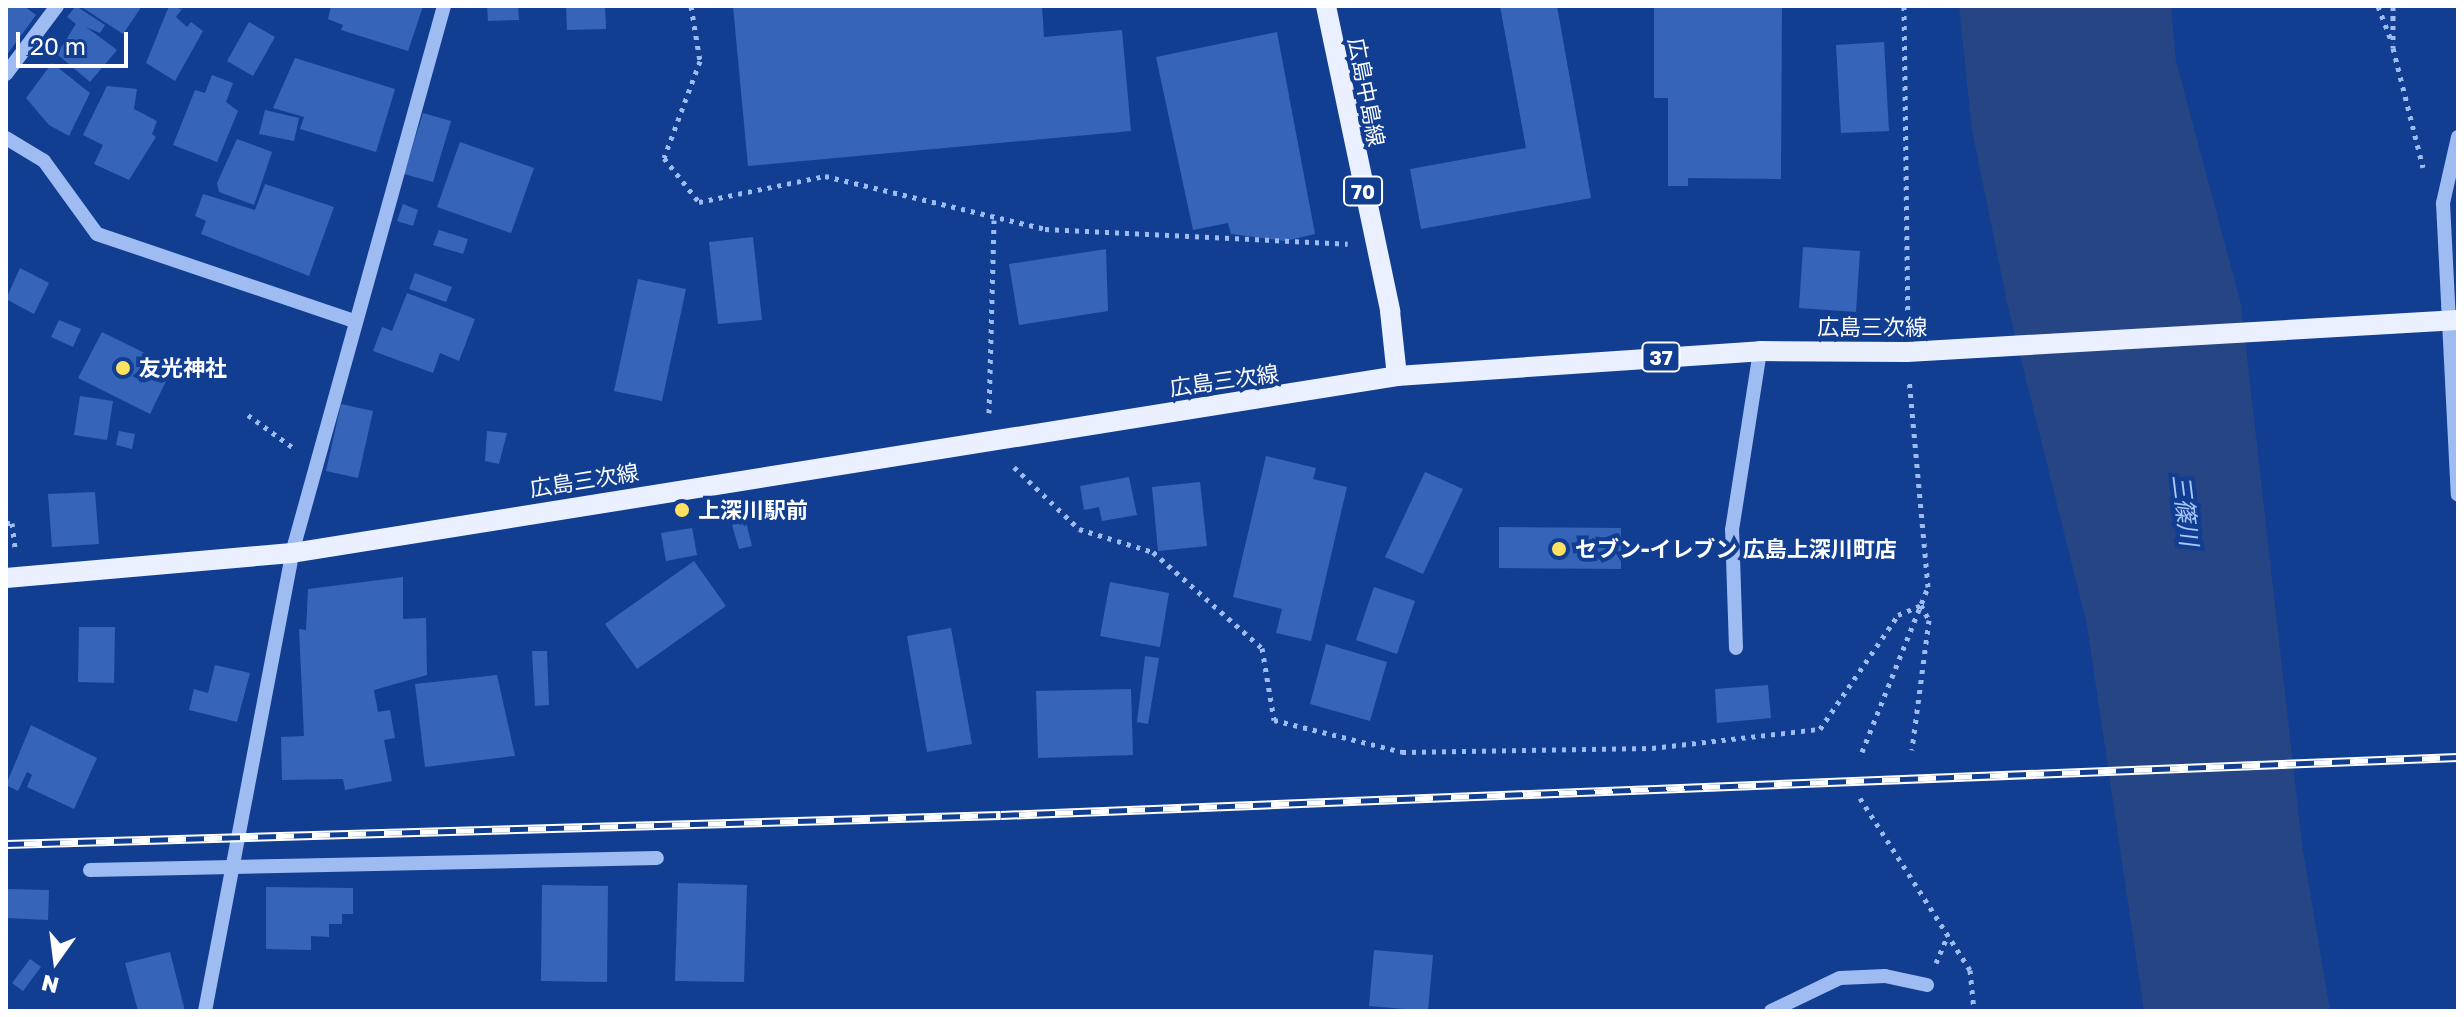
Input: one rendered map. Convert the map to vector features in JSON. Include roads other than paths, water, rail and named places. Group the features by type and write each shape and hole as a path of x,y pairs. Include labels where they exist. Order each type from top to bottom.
{"main road":[{"name":"広島中島線","path":"1326,6 1390,311 1397,376"},
{"name":"広島三次線","path":"6,578 292,553 1397,376 1760,351 1916,352 2453,320"}],"street":[{"path":"6,74 57,6"},
{"path":"205,1011 292,553 444,6"},
{"path":"2458,137 2443,203 2453,320 2458,495"},
{"path":"7,140 44,161 97,234 354,321"},
{"path":"1736,648 1732,530 1760,351"},
{"path":"90,870 657,858"},
{"path":"1771,1011 1840,978 1885,976 1927,985"}],"water":[{"name":"三篠川","path":"1959,6 2171,6 2176,61 2241,304 2302,844 2330,1011 2144,1011 2087,625 2008,307 1972,130"}],"railway":[{"path":"6,844 1001,815 2458,757"}],"place":[{"name":"友光神社","path":"123,368"},
{"name":"上深川駅前","path":"682,510"},
{"name":"セブン-イレブン 広島上深川町店","path":"1559,549"}]}
